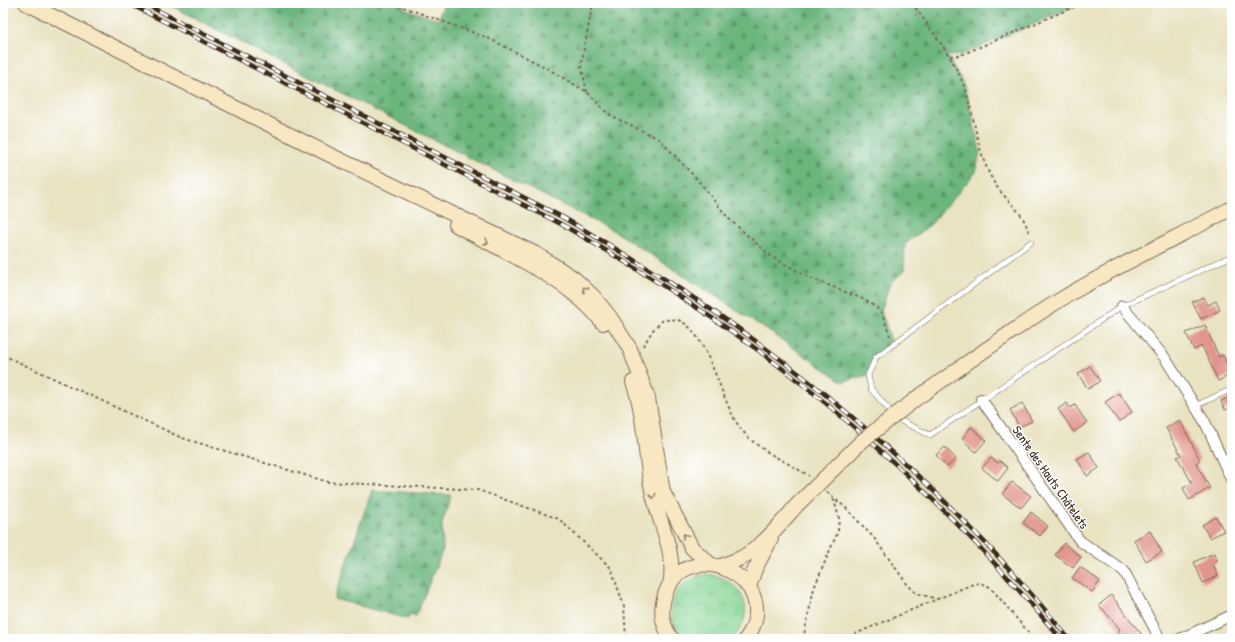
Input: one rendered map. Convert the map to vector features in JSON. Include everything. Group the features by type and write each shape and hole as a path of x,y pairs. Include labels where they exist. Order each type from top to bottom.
{"main road":[{"path":"26,3 330,155 538,255 562,270 593,296 621,333 641,374 650,406 659,477 667,503 692,548 715,565 737,574 749,587 754,599 755,611 752,627 746,639"},
{"path":"330,155 551,277 580,299 598,317 620,350 635,387 643,423 652,491 672,561 670,584 664,597 662,614 665,627 672,639"},
{"path":"670,584 679,575 689,569 715,565 741,558 777,528 797,505 862,441 917,398 986,348 1062,299 1106,274 1232,208"},
{"path":"749,587 755,569 777,528"}],"street":[{"path":"1122,306 1165,358 1205,422 1232,481"},
{"name":"Sente des Hauts Châtelets","path":"981,399 1080,541 1124,571 1160,639"},
{"path":"1180,639 1232,615"}],"lane":[{"path":"1031,242 892,343 876,357 868,375 871,389 897,419 930,435 981,399 1122,306 1232,256"},
{"path":"1195,406 1232,389"}],"path":[{"path":"392,3 488,38 543,66 587,92 608,114 659,139 697,179 729,219 772,257 808,277 866,300 881,311 892,343"},
{"path":"587,92 581,65 594,3"},
{"path":"912,3 950,56 963,83 982,157 993,181 1026,220 1031,242"},
{"path":"950,56 961,56 1083,3"},
{"path":"644,344 652,330 663,320 678,320 689,326 700,339 717,380 740,428 755,444 813,480"},
{"path":"3,355 182,438 328,482 478,490 559,519 611,568 624,606 626,639"},
{"path":"823,488 846,508 874,538 907,584 916,593 937,599"},
{"path":"803,639 814,588 838,531 839,518 833,496"},
{"path":"843,639 973,584 980,583 990,587 1034,639"}],"green space":[{"path":"166,3 404,3 403,8 438,20 444,3 1083,3 961,55 950,56 943,48 963,83 971,111 980,151 976,172 931,224 905,244 904,271 890,283 881,311 892,343 876,357 868,375 843,382 770,332 616,232"},
{"path":"372,490 451,495 442,524 443,549 416,616 411,614 408,619 334,599"},
{"path":"706,574 719,577 729,582 737,589 743,598 745,607 744,618 740,628 732,639 684,639 677,629 673,619 671,609 673,599 678,591 694,578"}],"building":[{"path":"1204,297 1208,305 1216,301 1220,310 1201,319 1192,302"},
{"path":"1205,325 1219,357 1223,355 1232,374 1218,381 1202,346 1194,350 1186,333"},
{"path":"1090,366 1100,381 1088,389 1078,374"},
{"path":"1119,393 1132,412 1119,422 1105,402"},
{"path":"1232,396 1232,407 1225,410 1221,401"},
{"path":"1022,403 1032,421 1019,427 1010,410"},
{"path":"1067,403 1070,408 1075,405 1087,423 1074,432 1058,409"},
{"path":"1180,420 1200,460 1196,463 1210,488 1189,500 1183,488 1192,483 1177,457 1181,455 1166,428"},
{"path":"971,427 986,440 976,452 962,439"},
{"path":"945,447 956,459 947,467 936,455"},
{"path":"1089,452 1099,468 1087,476 1077,459"},
{"path":"991,458 998,463 1000,461 1008,468 998,481 982,468"},
{"path":"1012,482 1031,496 1021,508 1002,494"},
{"path":"1031,512 1048,526 1040,536 1023,523"},
{"path":"1216,517 1224,531 1210,538 1202,525"},
{"path":"1150,531 1162,552 1146,561 1134,540"},
{"path":"1064,543 1081,557 1073,568 1055,555"},
{"path":"1214,553 1217,561 1213,564 1218,576 1203,583 1194,562"},
{"path":"1080,567 1100,581 1092,592 1072,578"},
{"path":"1111,595 1142,635 1137,639 1124,639 1118,631 1120,629 1099,605"}],"railway":[{"path":"128,3 561,224 635,268 708,315 797,380 878,448 954,521 1027,599 1061,639"},
{"path":"143,3 564,218 687,293 757,342 799,374 882,443 922,480 999,557 1069,639"}]}
